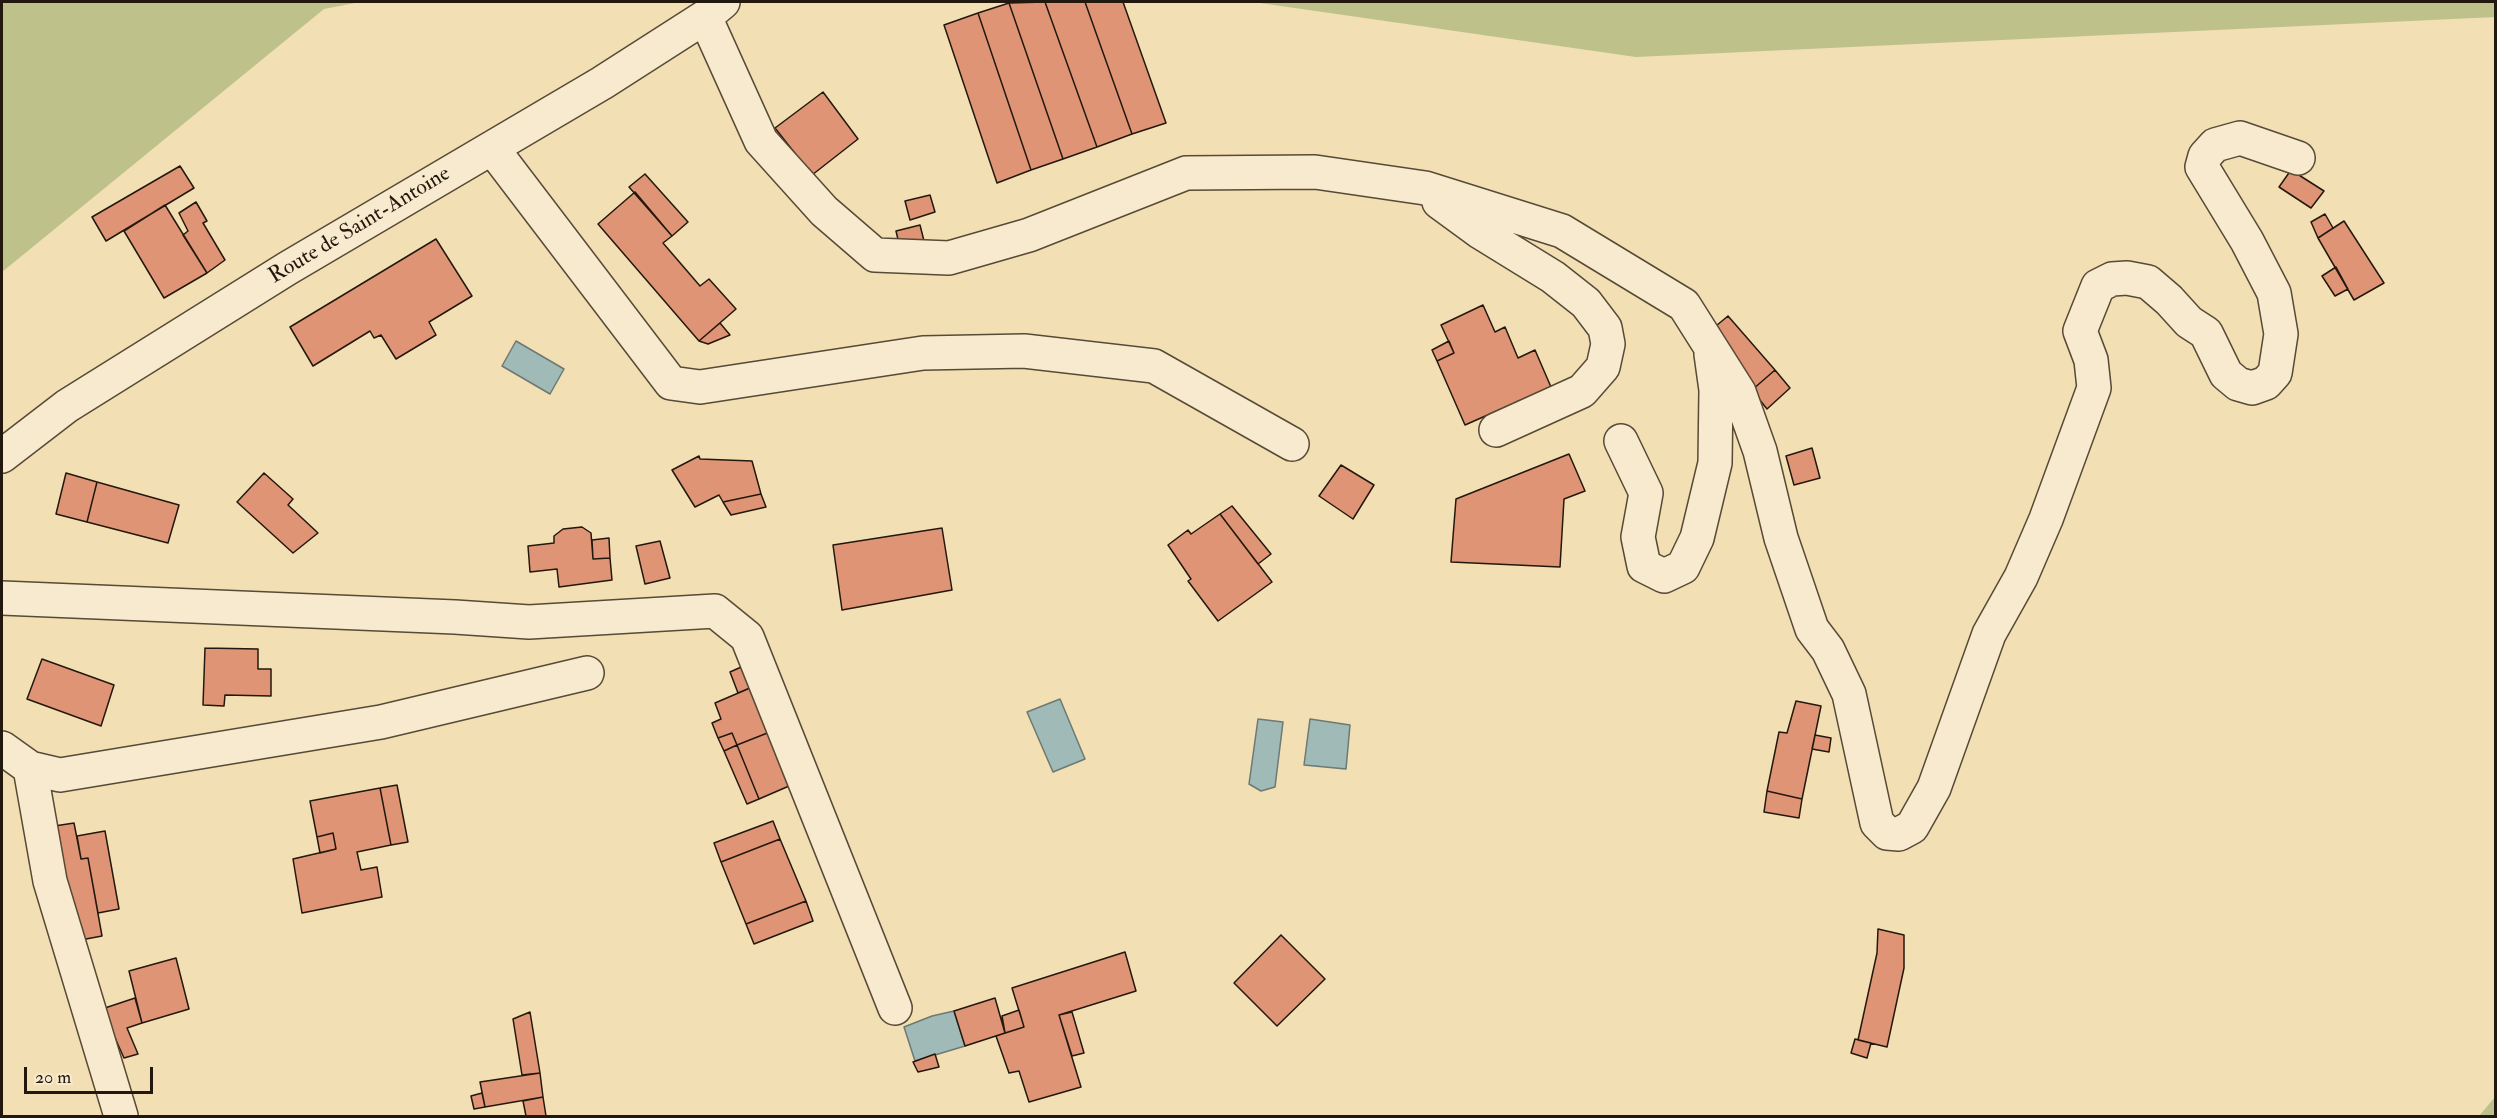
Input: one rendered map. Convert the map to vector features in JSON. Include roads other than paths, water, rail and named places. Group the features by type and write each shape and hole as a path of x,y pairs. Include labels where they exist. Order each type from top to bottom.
{"street":[{"name":"Route de Saint-Antoine","path":"2,456 67,406 298,262 602,83 714,9"},
{"path":"714,9 761,141 824,211 875,255 949,258 1029,235 1186,173 1315,171 1425,188 1562,231 1684,305 1739,392 1760,451 1781,537 1812,629 1828,650 1849,694 1877,823 1887,833 1899,834 1912,827 1934,788 1989,634 2021,577 2075,442 2094,388 2091,360 2080,332 2098,286 2119,278 2148,282 2189,322 2206,333 2226,374 2238,384 2252,388 2266,383 2275,373 2281,334 2274,293 2247,241 2202,167 2205,156 2214,145 2240,138 2298,158"},
{"path":"492,148 671,383 700,387 923,353 1024,351 1154,366 1292,444"},
{"path":"1425,188 1447,209 1553,277 1586,303 1605,328 1608,344 1603,367 1581,391 1496,430"},
{"path":"1621,441 1646,493 1638,537 1644,566 1664,576 1683,567 1697,538 1715,463 1716,390 1710,346"},
{"path":"2,598 455,616 529,622 715,611 747,637 895,1008"},
{"path":"2,748 30,768 60,775 358,726 587,673"},
{"path":"30,768 50,881 120,1116"}],"water":[{"path":"516,341 564,369 550,394 502,366"},
{"path":"1060,699 1085,759 1053,772 1027,712"},
{"path":"1258,719 1283,722 1275,787 1261,791 1249,784"},
{"path":"1310,719 1350,725 1346,769 1304,765"},
{"path":"954,1011 965,1046 915,1061 904,1027 932,1016"}]}
